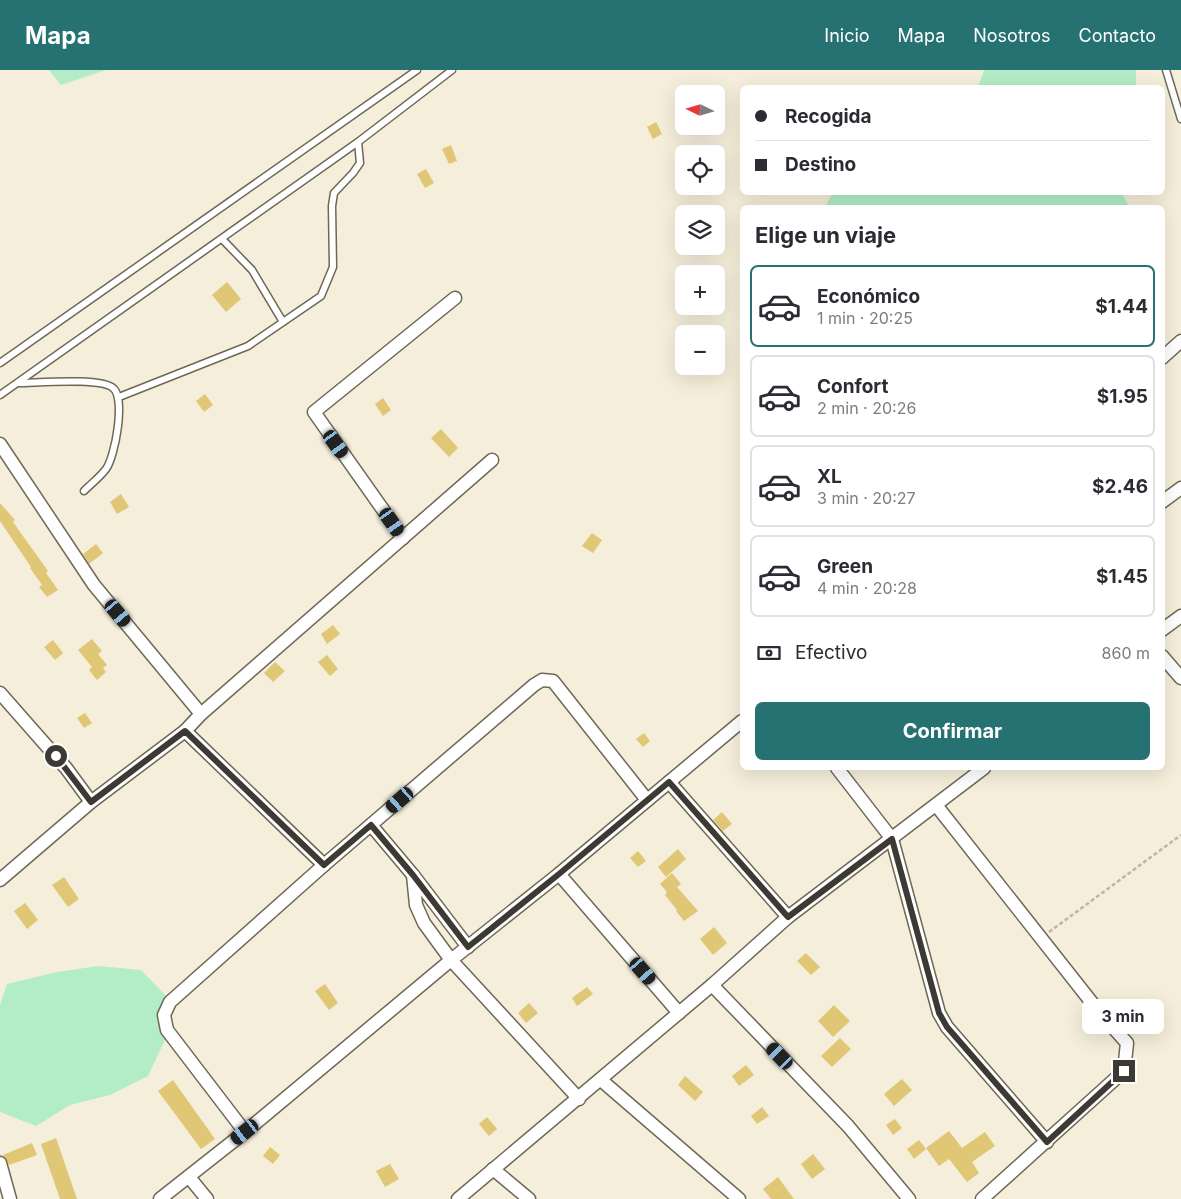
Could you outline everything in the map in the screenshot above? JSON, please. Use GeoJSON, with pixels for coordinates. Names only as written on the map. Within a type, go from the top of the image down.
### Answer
{"type":"FeatureCollection","features":[{"type":"Feature","properties":{"kind":"street"},"geometry":{"type":"LineString","coordinates":[[403,538],[314,412],[455,298]]}},
{"type":"Feature","properties":{"kind":"street"},"geometry":{"type":"LineString","coordinates":[[1165,355],[1181,341]]}},
{"type":"Feature","properties":{"kind":"street"},"geometry":{"type":"LineString","coordinates":[[0,444],[94,585],[201,714]]}},
{"type":"Feature","properties":{"kind":"street"},"geometry":{"type":"LineString","coordinates":[[0,880],[91,802],[185,731],[201,714],[492,460]]}},
{"type":"Feature","properties":{"kind":"street"},"geometry":{"type":"LineString","coordinates":[[1165,500],[1181,488]]}},
{"type":"Feature","properties":{"kind":"street"},"geometry":{"type":"LineString","coordinates":[[1165,628],[1181,616]]}},
{"type":"Feature","properties":{"kind":"street"},"geometry":{"type":"LineString","coordinates":[[1165,659],[1181,678]]}},
{"type":"Feature","properties":{"kind":"street"},"geometry":{"type":"LineString","coordinates":[[245,1132],[167,1030],[164,1015],[170,1002],[324,865],[542,680],[552,681],[647,800]]}},
{"type":"Feature","properties":{"kind":"street"},"geometry":{"type":"LineString","coordinates":[[0,693],[66,768],[91,802]]}},
{"type":"Feature","properties":{"kind":"street"},"geometry":{"type":"LineString","coordinates":[[160,1199],[245,1132],[740,723]]}},
{"type":"Feature","properties":{"kind":"street"},"geometry":{"type":"LineString","coordinates":[[185,731],[324,865]]}},
{"type":"Feature","properties":{"kind":"street"},"geometry":{"type":"LineString","coordinates":[[839,770],[892,839],[939,1013],[947,1027],[1047,1142]]}},
{"type":"Feature","properties":{"kind":"street"},"geometry":{"type":"LineString","coordinates":[[458,1199],[601,1080],[788,917],[981,770]]}},
{"type":"Feature","properties":{"kind":"street"},"geometry":{"type":"LineString","coordinates":[[669,782],[788,917]]}},
{"type":"Feature","properties":{"kind":"street"},"geometry":{"type":"LineString","coordinates":[[936,805],[1100,1013],[1127,1044],[1124,1071],[982,1199]]}},
{"type":"Feature","properties":{"kind":"street"},"geometry":{"type":"LineString","coordinates":[[371,825],[413,875],[468,947]]}},
{"type":"Feature","properties":{"kind":"street"},"geometry":{"type":"LineString","coordinates":[[559,874],[678,1013]]}},
{"type":"Feature","properties":{"kind":"street"},"geometry":{"type":"LineString","coordinates":[[413,875],[416,905],[421,917],[451,960],[578,1099]]}},
{"type":"Feature","properties":{"kind":"street"},"geometry":{"type":"LineString","coordinates":[[712,985],[848,1126],[909,1199]]}},
{"type":"Feature","properties":{"kind":"street"},"geometry":{"type":"LineString","coordinates":[[601,1080],[739,1199]]}},
{"type":"Feature","properties":{"kind":"street"},"geometry":{"type":"LineString","coordinates":[[0,1163],[10,1199]]}},
{"type":"Feature","properties":{"kind":"street"},"geometry":{"type":"LineString","coordinates":[[492,1169],[529,1199]]}},
{"type":"Feature","properties":{"kind":"street"},"geometry":{"type":"LineString","coordinates":[[189,1177],[207,1199]]}},
{"type":"Feature","properties":{"kind":"lane"},"geometry":{"type":"LineString","coordinates":[[0,363],[417,70]]}},
{"type":"Feature","properties":{"kind":"lane"},"geometry":{"type":"LineString","coordinates":[[0,395],[358,142],[452,70]]}},
{"type":"Feature","properties":{"kind":"lane"},"geometry":{"type":"LineString","coordinates":[[1166,70],[1181,119]]}},
{"type":"Feature","properties":{"kind":"lane"},"geometry":{"type":"LineString","coordinates":[[119,397],[248,346],[321,296],[333,267],[332,206],[334,193],[360,163],[358,142]]}},
{"type":"Feature","properties":{"kind":"lane"},"geometry":{"type":"LineString","coordinates":[[222,238],[252,270],[283,322]]}},
{"type":"Feature","properties":{"kind":"lane"},"geometry":{"type":"LineString","coordinates":[[17,383],[62,380],[105,384],[114,388],[119,397],[114,449],[106,468],[84,491]]}},
{"type":"Feature","properties":{"kind":"path"},"geometry":{"type":"LineString","coordinates":[[1041,938],[1181,835]]}},
{"type":"Feature","properties":{"kind":"green space"},"geometry":{"type":"Polygon","coordinates":[[[49,70],[106,70],[61,85],[49,70]]]}},
{"type":"Feature","properties":{"kind":"green space"},"geometry":{"type":"Polygon","coordinates":[[[984,70],[1136,70],[1136,85],[979,85],[984,70]]]}},
{"type":"Feature","properties":{"kind":"green space"},"geometry":{"type":"Polygon","coordinates":[[[831,195],[1123,195],[1128,205],[826,205],[831,195]]]}},
{"type":"Feature","properties":{"kind":"green space"},"geometry":{"type":"Polygon","coordinates":[[[98,966],[141,970],[170,1000],[165,1040],[148,1076],[110,1095],[70,1105],[36,1126],[0,1112],[0,1005],[7,984],[57,972],[98,966]]]}},
{"type":"Feature","properties":{"kind":"building"},"geometry":{"type":"Polygon","coordinates":[[[656,122],[662,134],[653,139],[647,127],[656,122]]]}},
{"type":"Feature","properties":{"kind":"building"},"geometry":{"type":"Polygon","coordinates":[[[451,145],[457,161],[449,164],[442,149],[451,145]]]}},
{"type":"Feature","properties":{"kind":"building"},"geometry":{"type":"Polygon","coordinates":[[[426,169],[434,183],[425,188],[417,174],[426,169]]]}},
{"type":"Feature","properties":{"kind":"building"},"geometry":{"type":"Polygon","coordinates":[[[227,282],[241,299],[226,312],[212,295],[227,282]]]}},
{"type":"Feature","properties":{"kind":"building"},"geometry":{"type":"Polygon","coordinates":[[[205,394],[213,405],[204,412],[196,401],[205,394]]]}},
{"type":"Feature","properties":{"kind":"building"},"geometry":{"type":"Polygon","coordinates":[[[383,398],[391,410],[383,416],[375,404],[383,398]]]}},
{"type":"Feature","properties":{"kind":"building"},"geometry":{"type":"Polygon","coordinates":[[[441,429],[458,448],[449,457],[431,438],[441,429]]]}},
{"type":"Feature","properties":{"kind":"building"},"geometry":{"type":"Polygon","coordinates":[[[121,494],[129,507],[117,514],[110,502],[121,494]]]}},
{"type":"Feature","properties":{"kind":"building"},"geometry":{"type":"Polygon","coordinates":[[[0,503],[15,520],[13,522],[48,571],[46,573],[58,590],[47,597],[39,587],[42,585],[31,567],[0,521],[0,503]]]}},
{"type":"Feature","properties":{"kind":"building"},"geometry":{"type":"Polygon","coordinates":[[[592,533],[602,540],[593,553],[582,546],[592,533]]]}},
{"type":"Feature","properties":{"kind":"building"},"geometry":{"type":"Polygon","coordinates":[[[96,544],[103,553],[89,564],[83,554],[96,544]]]}},
{"type":"Feature","properties":{"kind":"building"},"geometry":{"type":"Polygon","coordinates":[[[333,625],[340,634],[327,644],[321,634],[333,625]]]}},
{"type":"Feature","properties":{"kind":"building"},"geometry":{"type":"Polygon","coordinates":[[[92,639],[102,651],[98,654],[107,665],[103,668],[106,672],[97,680],[89,670],[92,667],[78,650],[92,639]]]}},
{"type":"Feature","properties":{"kind":"building"},"geometry":{"type":"Polygon","coordinates":[[[53,640],[63,653],[55,660],[44,647],[53,640]]]}},
{"type":"Feature","properties":{"kind":"building"},"geometry":{"type":"Polygon","coordinates":[[[327,655],[338,669],[330,676],[318,662],[327,655]]]}},
{"type":"Feature","properties":{"kind":"building"},"geometry":{"type":"Polygon","coordinates":[[[275,662],[285,671],[273,682],[264,673],[275,662]]]}},
{"type":"Feature","properties":{"kind":"building"},"geometry":{"type":"Polygon","coordinates":[[[85,713],[92,723],[84,728],[77,718],[85,713]]]}},
{"type":"Feature","properties":{"kind":"building"},"geometry":{"type":"Polygon","coordinates":[[[644,733],[650,741],[643,747],[636,739],[644,733]]]}},
{"type":"Feature","properties":{"kind":"building"},"geometry":{"type":"Polygon","coordinates":[[[722,812],[732,824],[723,831],[713,820],[722,812]]]}},
{"type":"Feature","properties":{"kind":"building"},"geometry":{"type":"Polygon","coordinates":[[[678,849],[686,859],[666,877],[658,867],[678,849]]]}},
{"type":"Feature","properties":{"kind":"building"},"geometry":{"type":"Polygon","coordinates":[[[638,851],[646,861],[638,867],[630,858],[638,851]]]}},
{"type":"Feature","properties":{"kind":"building"},"geometry":{"type":"Polygon","coordinates":[[[672,873],[681,884],[677,887],[698,911],[684,921],[665,895],[667,892],[660,884],[672,873]]]}},
{"type":"Feature","properties":{"kind":"building"},"geometry":{"type":"Polygon","coordinates":[[[64,877],[79,899],[68,907],[52,885],[64,877]]]}},
{"type":"Feature","properties":{"kind":"building"},"geometry":{"type":"Polygon","coordinates":[[[25,903],[38,920],[27,929],[14,911],[25,903]]]}},
{"type":"Feature","properties":{"kind":"building"},"geometry":{"type":"Polygon","coordinates":[[[714,927],[727,943],[713,955],[700,939],[714,927]]]}},
{"type":"Feature","properties":{"kind":"building"},"geometry":{"type":"Polygon","coordinates":[[[806,953],[820,967],[811,975],[797,961],[806,953]]]}},
{"type":"Feature","properties":{"kind":"building"},"geometry":{"type":"Polygon","coordinates":[[[325,984],[338,1003],[329,1010],[315,991],[325,984]]]}},
{"type":"Feature","properties":{"kind":"building"},"geometry":{"type":"Polygon","coordinates":[[[587,987],[593,994],[577,1006],[572,998],[587,987]]]}},
{"type":"Feature","properties":{"kind":"building"},"geometry":{"type":"Polygon","coordinates":[[[529,1003],[538,1013],[526,1023],[518,1013],[529,1003]]]}},
{"type":"Feature","properties":{"kind":"building"},"geometry":{"type":"Polygon","coordinates":[[[834,1005],[850,1021],[833,1037],[818,1021],[834,1005]]]}},
{"type":"Feature","properties":{"kind":"building"},"geometry":{"type":"Polygon","coordinates":[[[840,1038],[851,1049],[832,1067],[821,1056],[840,1038]]]}},
{"type":"Feature","properties":{"kind":"building"},"geometry":{"type":"Polygon","coordinates":[[[746,1065],[754,1075],[739,1086],[732,1076],[746,1065]]]}},
{"type":"Feature","properties":{"kind":"building"},"geometry":{"type":"Polygon","coordinates":[[[685,1076],[703,1092],[695,1101],[678,1085],[685,1076]]]}},
{"type":"Feature","properties":{"kind":"building"},"geometry":{"type":"Polygon","coordinates":[[[902,1079],[912,1090],[894,1106],[884,1094],[902,1079]]]}},
{"type":"Feature","properties":{"kind":"building"},"geometry":{"type":"Polygon","coordinates":[[[173,1080],[215,1139],[201,1149],[158,1091],[173,1080]]]}},
{"type":"Feature","properties":{"kind":"building"},"geometry":{"type":"Polygon","coordinates":[[[762,1107],[769,1116],[757,1124],[751,1116],[762,1107]]]}},
{"type":"Feature","properties":{"kind":"building"},"geometry":{"type":"Polygon","coordinates":[[[487,1117],[497,1129],[489,1136],[479,1124],[487,1117]]]}},
{"type":"Feature","properties":{"kind":"building"},"geometry":{"type":"Polygon","coordinates":[[[895,1119],[902,1128],[893,1135],[886,1125],[895,1119]]]}},
{"type":"Feature","properties":{"kind":"building"},"geometry":{"type":"Polygon","coordinates":[[[949,1131],[962,1148],[985,1132],[995,1146],[972,1162],[979,1173],[967,1182],[949,1159],[939,1166],[926,1148],[949,1131]]]}},
{"type":"Feature","properties":{"kind":"building"},"geometry":{"type":"Polygon","coordinates":[[[56,1138],[77,1199],[60,1199],[41,1144],[56,1138]]]}},
{"type":"Feature","properties":{"kind":"building"},"geometry":{"type":"Polygon","coordinates":[[[919,1140],[926,1149],[914,1159],[907,1149],[919,1140]]]}},
{"type":"Feature","properties":{"kind":"building"},"geometry":{"type":"Polygon","coordinates":[[[32,1143],[37,1155],[9,1165],[3,1155],[32,1143]]]}},
{"type":"Feature","properties":{"kind":"building"},"geometry":{"type":"Polygon","coordinates":[[[270,1147],[280,1155],[273,1164],[263,1156],[270,1147]]]}},
{"type":"Feature","properties":{"kind":"building"},"geometry":{"type":"Polygon","coordinates":[[[813,1154],[825,1169],[812,1179],[801,1164],[813,1154]]]}},
{"type":"Feature","properties":{"kind":"building"},"geometry":{"type":"Polygon","coordinates":[[[390,1164],[399,1179],[385,1187],[376,1171],[390,1164]]]}},
{"type":"Feature","properties":{"kind":"building"},"geometry":{"type":"Polygon","coordinates":[[[778,1177],[794,1199],[771,1199],[763,1189],[778,1177]]]}},
{"type":"Feature","properties":{"kind":"route"},"geometry":{"type":"LineString","coordinates":[[56,756],[91,802],[185,731],[324,865],[371,825],[413,875],[468,947],[669,782],[788,917],[892,839],[939,1013],[947,1027],[1047,1142],[1124,1071]]}}]}
